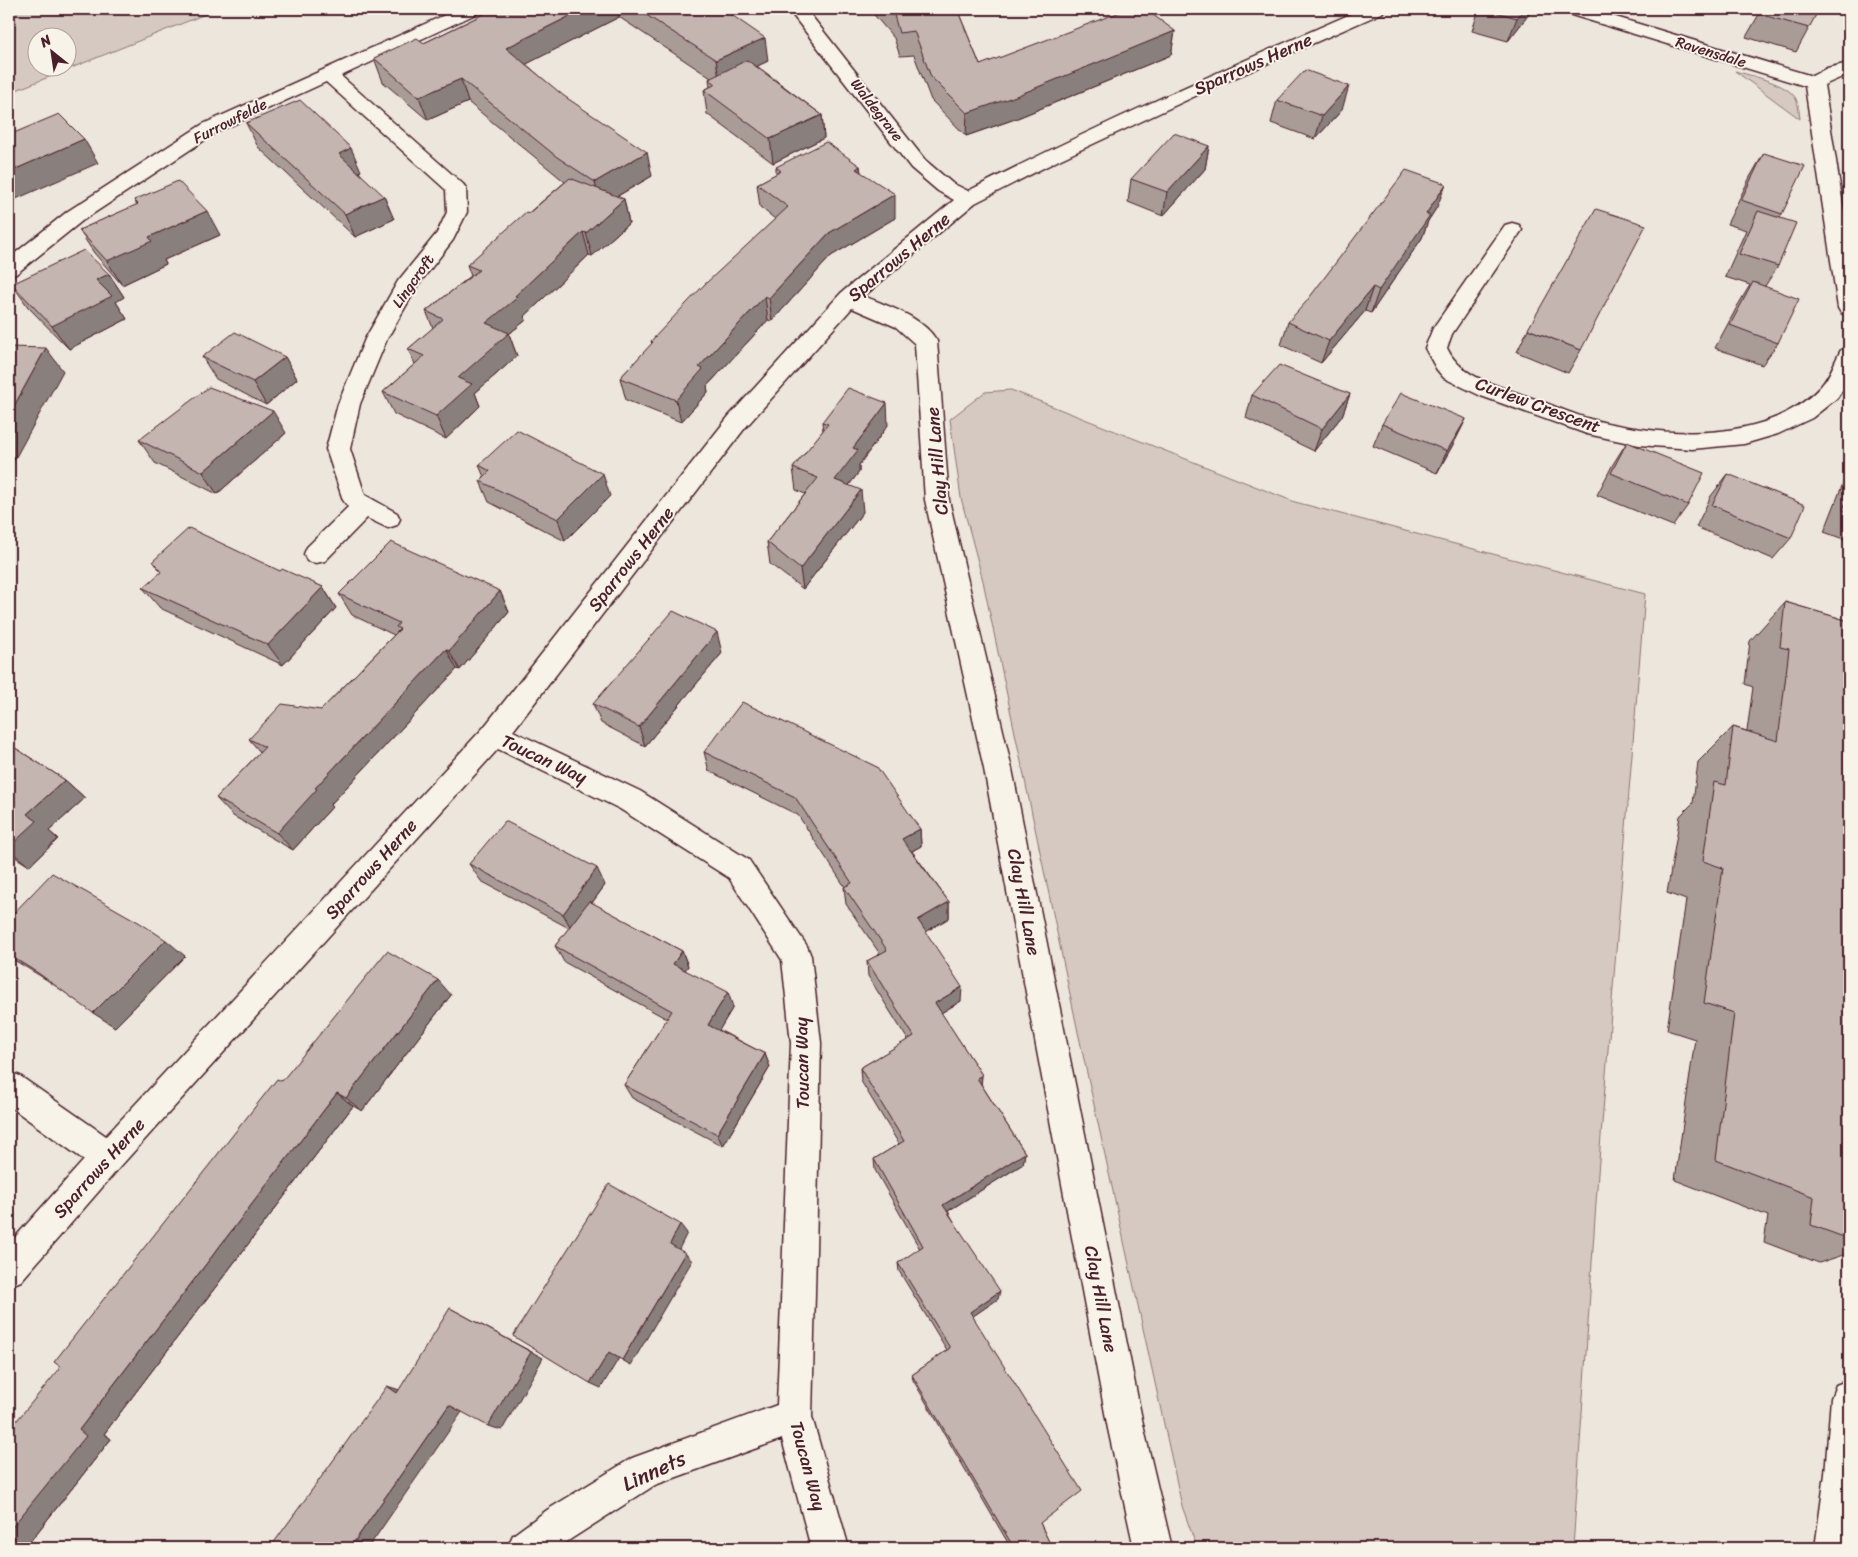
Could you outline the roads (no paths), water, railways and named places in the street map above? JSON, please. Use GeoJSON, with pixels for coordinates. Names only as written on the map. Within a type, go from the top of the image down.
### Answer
{"type":"FeatureCollection","features":[{"type":"Feature","properties":{"kind":"street","name":"Furrowfelde"},"geometry":{"type":"LineString","coordinates":[[9,269],[75,216],[210,128],[472,9]]}},
{"type":"Feature","properties":{"kind":"street","name":"Waldegrave"},"geometry":{"type":"LineString","coordinates":[[797,9],[918,164],[945,187],[968,199]]}},
{"type":"Feature","properties":{"kind":"street","name":"Sparrows Herne"},"geometry":{"type":"LineString","coordinates":[[9,1270],[108,1157],[494,735],[737,422],[849,298],[968,199],[1072,147],[1214,80],[1376,9]]}},
{"type":"Feature","properties":{"kind":"street","name":"Ravensdale"},"geometry":{"type":"LineString","coordinates":[[1571,9],[1814,83]]}},
{"type":"Feature","properties":{"kind":"street"},"geometry":{"type":"LineString","coordinates":[[1849,68],[1823,77],[1814,83],[1849,308]]}},
{"type":"Feature","properties":{"kind":"street","name":"Lingcroft"},"geometry":{"type":"LineString","coordinates":[[328,74],[456,188],[456,212],[446,236],[409,282],[380,331],[349,404],[338,449],[354,500],[388,519]]}},
{"type":"Feature","properties":{"kind":"street","name":"Curlew Crescent"},"geometry":{"type":"LineString","coordinates":[[1512,230],[1441,333],[1436,348],[1442,360],[1452,372],[1518,401],[1584,425],[1647,438],[1716,440],[1747,436],[1782,424],[1813,408],[1829,394],[1840,380],[1849,355]]}},
{"type":"Feature","properties":{"kind":"street","name":"Clay Hill Lane"},"geometry":{"type":"LineString","coordinates":[[849,298],[904,322],[926,340],[937,500],[998,769],[1126,1429],[1153,1548]]}},
{"type":"Feature","properties":{"kind":"street"},"geometry":{"type":"LineString","coordinates":[[316,554],[365,506]]}},
{"type":"Feature","properties":{"kind":"street","name":"Toucan Way"},"geometry":{"type":"LineString","coordinates":[[494,735],[630,800],[739,869],[796,956],[806,1043],[794,1417],[830,1548]]}},
{"type":"Feature","properties":{"kind":"street"},"geometry":{"type":"LineString","coordinates":[[9,1087],[108,1157]]}},
{"type":"Feature","properties":{"kind":"street"},"geometry":{"type":"LineString","coordinates":[[1834,1548],[1843,1474],[1849,1398]]}},
{"type":"Feature","properties":{"kind":"street","name":"Linnets"},"geometry":{"type":"LineString","coordinates":[[526,1548],[560,1523],[645,1471],[794,1417]]}}]}
